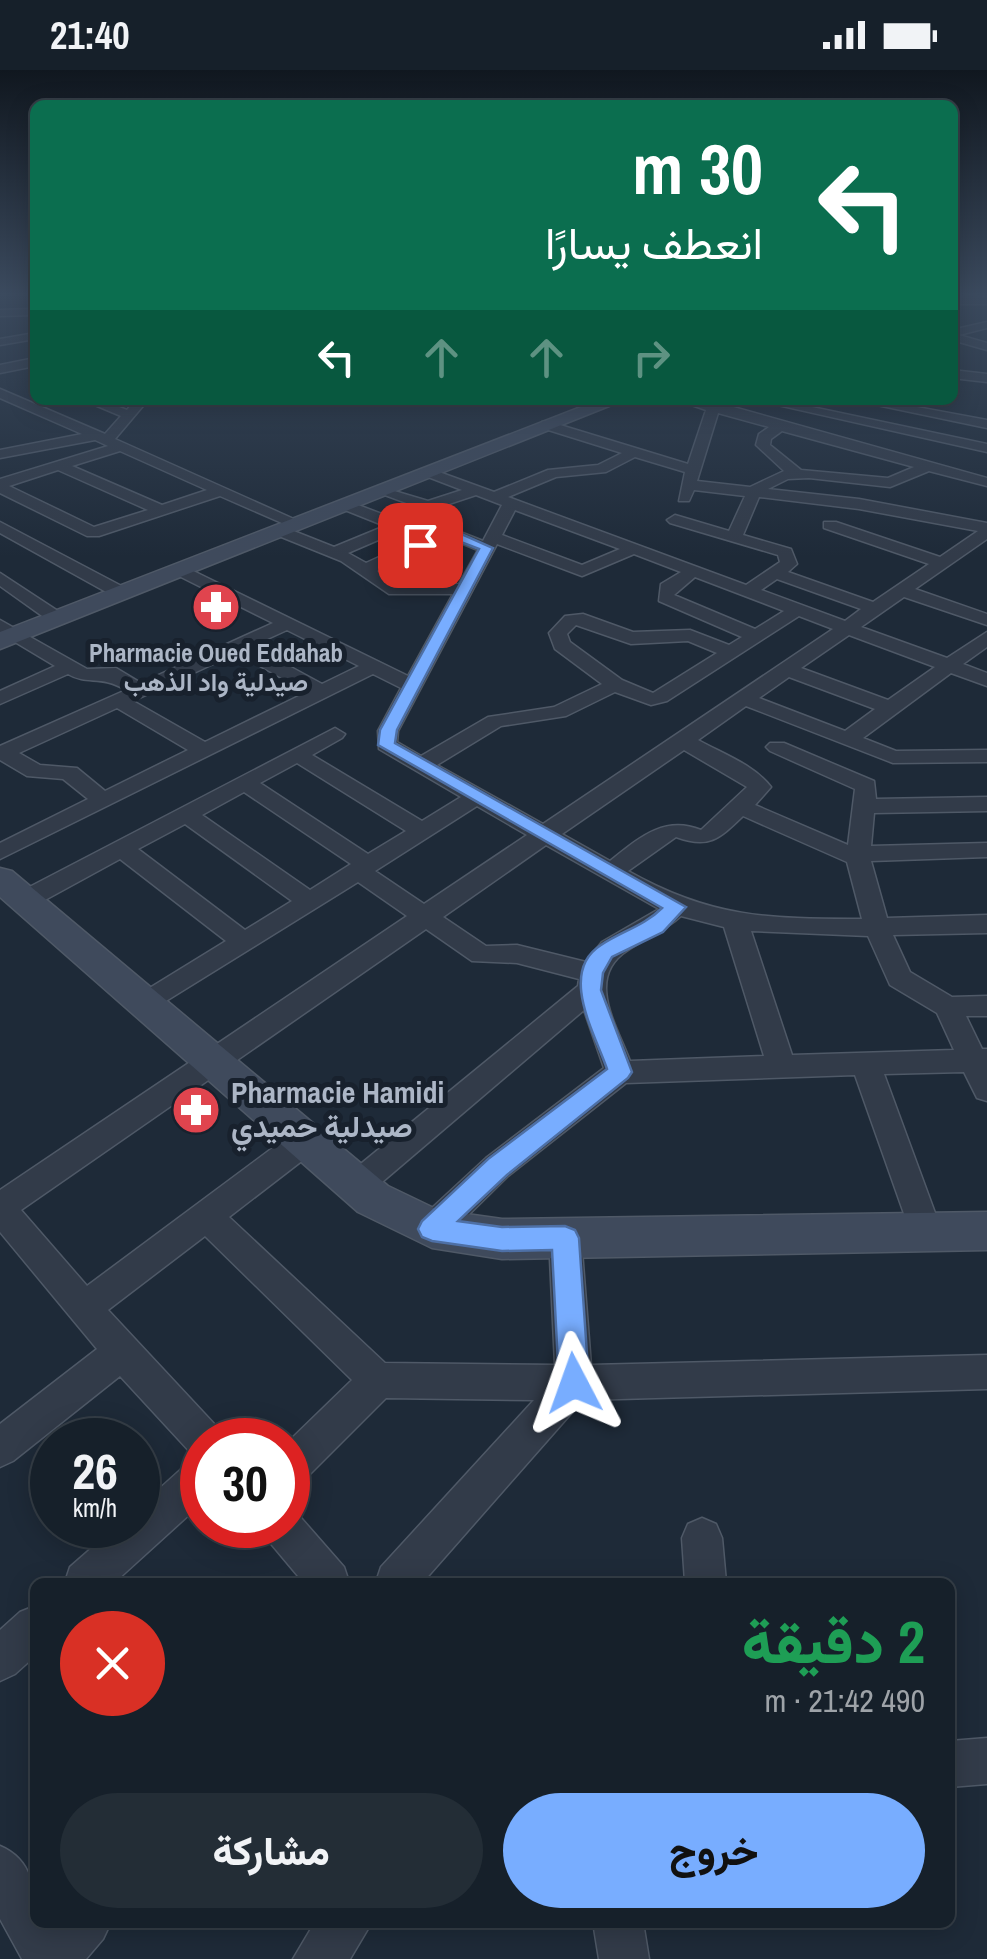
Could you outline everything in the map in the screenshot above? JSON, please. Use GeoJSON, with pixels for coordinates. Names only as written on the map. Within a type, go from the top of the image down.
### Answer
{"type":"FeatureCollection","features":[{"type":"Feature","properties":{"kind":"main road"},"geometry":{"type":"LineString","coordinates":[[5,634],[58,619],[602,405]]}},
{"type":"Feature","properties":{"kind":"main road"},"geometry":{"type":"LineString","coordinates":[[12,889],[358,1185],[389,1210],[432,1229],[502,1239],[987,1230]]}},
{"type":"Feature","properties":{"kind":"street"},"geometry":{"type":"LineString","coordinates":[[0,393],[18,389]]}},
{"type":"Feature","properties":{"kind":"street"},"geometry":{"type":"LineString","coordinates":[[0,393],[219,490],[399,590],[465,588]]}},
{"type":"Feature","properties":{"kind":"street"},"geometry":{"type":"LineString","coordinates":[[103,405],[129,414]]}},
{"type":"Feature","properties":{"kind":"street"},"geometry":{"type":"LineString","coordinates":[[0,486],[60,466],[110,440],[137,405]]}},
{"type":"Feature","properties":{"kind":"street"},"geometry":{"type":"LineString","coordinates":[[705,405],[987,482]]}},
{"type":"Feature","properties":{"kind":"street"},"geometry":{"type":"LineString","coordinates":[[345,505],[417,533],[448,532],[582,571],[656,539],[691,477],[718,408],[726,405]]}},
{"type":"Feature","properties":{"kind":"street"},"geometry":{"type":"LineString","coordinates":[[783,405],[987,448]]}},
{"type":"Feature","properties":{"kind":"street"},"geometry":{"type":"LineString","coordinates":[[830,438],[862,422],[884,405],[987,424]]}},
{"type":"Feature","properties":{"kind":"street"},"geometry":{"type":"LineString","coordinates":[[14,414],[40,410]]}},
{"type":"Feature","properties":{"kind":"street"},"geometry":{"type":"LineString","coordinates":[[548,425],[636,451],[691,477],[987,530]]}},
{"type":"Feature","properties":{"kind":"street"},"geometry":{"type":"LineString","coordinates":[[782,425],[764,437],[763,445],[796,474]]}},
{"type":"Feature","properties":{"kind":"street"},"geometry":{"type":"LineString","coordinates":[[0,454],[110,440]]}},
{"type":"Feature","properties":{"kind":"street"},"geometry":{"type":"LineString","coordinates":[[381,491],[433,506],[494,497],[553,473],[602,469],[636,451]]}},
{"type":"Feature","properties":{"kind":"street"},"geometry":{"type":"LineString","coordinates":[[60,466],[161,510]]}},
{"type":"Feature","properties":{"kind":"street"},"geometry":{"type":"LineString","coordinates":[[734,537],[754,491],[796,474],[890,483],[927,466]]}},
{"type":"Feature","properties":{"kind":"street"},"geometry":{"type":"LineString","coordinates":[[428,472],[494,497],[656,539],[808,539],[956,558]]}},
{"type":"Feature","properties":{"kind":"street"},"geometry":{"type":"LineString","coordinates":[[67,494],[99,483]]}},
{"type":"Feature","properties":{"kind":"street"},"geometry":{"type":"LineString","coordinates":[[0,486],[42,502],[94,533],[219,490]]}},
{"type":"Feature","properties":{"kind":"street"},"geometry":{"type":"LineString","coordinates":[[494,497],[490,542],[385,739],[393,751],[676,907],[735,922],[987,924]]}},
{"type":"Feature","properties":{"kind":"street"},"geometry":{"type":"LineString","coordinates":[[748,591],[778,574],[808,539],[858,504]]}},
{"type":"Feature","properties":{"kind":"street"},"geometry":{"type":"LineString","coordinates":[[334,553],[398,526]]}},
{"type":"Feature","properties":{"kind":"street"},"geometry":{"type":"LineString","coordinates":[[0,527],[122,594]]}},
{"type":"Feature","properties":{"kind":"street"},"geometry":{"type":"LineString","coordinates":[[184,1418],[0,1208],[785,668],[900,590],[956,558],[987,530]]}},
{"type":"Feature","properties":{"kind":"street"},"geometry":{"type":"LineString","coordinates":[[363,570],[448,532]]}},
{"type":"Feature","properties":{"kind":"street"},"geometry":{"type":"LineString","coordinates":[[656,539],[693,571],[987,680]]}},
{"type":"Feature","properties":{"kind":"street"},"geometry":{"type":"LineString","coordinates":[[182,570],[412,686]]}},
{"type":"Feature","properties":{"kind":"street"},"geometry":{"type":"LineString","coordinates":[[693,571],[668,588],[665,597],[758,637]]}},
{"type":"Feature","properties":{"kind":"street"},"geometry":{"type":"LineString","coordinates":[[778,574],[874,608]]}},
{"type":"Feature","properties":{"kind":"street"},"geometry":{"type":"LineString","coordinates":[[5,587],[58,619]]}},
{"type":"Feature","properties":{"kind":"street"},"geometry":{"type":"LineString","coordinates":[[900,590],[987,620]]}},
{"type":"Feature","properties":{"kind":"street"},"geometry":{"type":"LineString","coordinates":[[964,612],[987,595]]}},
{"type":"Feature","properties":{"kind":"street"},"geometry":{"type":"LineString","coordinates":[[733,652],[694,636],[640,639],[589,620],[575,619],[564,624],[558,633],[562,645],[616,685],[651,699],[660,697],[758,637],[798,610]]}},
{"type":"Feature","properties":{"kind":"street"},"geometry":{"type":"LineString","coordinates":[[5,759],[140,690],[288,623]]}},
{"type":"Feature","properties":{"kind":"street"},"geometry":{"type":"LineString","coordinates":[[5,634],[87,676],[108,672],[140,690]]}},
{"type":"Feature","properties":{"kind":"street"},"geometry":{"type":"LineString","coordinates":[[846,740],[987,638]]}},
{"type":"Feature","properties":{"kind":"street"},"geometry":{"type":"LineString","coordinates":[[240,647],[322,692]]}},
{"type":"Feature","properties":{"kind":"street"},"geometry":{"type":"LineString","coordinates":[[0,698],[70,666]]}},
{"type":"Feature","properties":{"kind":"street"},"geometry":{"type":"LineString","coordinates":[[12,889],[121,848],[186,814],[214,773],[322,692],[374,666]]}},
{"type":"Feature","properties":{"kind":"street"},"geometry":{"type":"LineString","coordinates":[[785,668],[890,708]]}},
{"type":"Feature","properties":{"kind":"street"},"geometry":{"type":"LineString","coordinates":[[419,766],[495,721],[559,712],[616,685]]}},
{"type":"Feature","properties":{"kind":"street"},"geometry":{"type":"LineString","coordinates":[[745,699],[902,759],[987,756]]}},
{"type":"Feature","properties":{"kind":"street"},"geometry":{"type":"LineString","coordinates":[[119,701],[214,773],[364,868],[485,956],[517,954],[591,982]]}},
{"type":"Feature","properties":{"kind":"street"},"geometry":{"type":"LineString","coordinates":[[741,772],[808,726]]}},
{"type":"Feature","properties":{"kind":"street"},"geometry":{"type":"LineString","coordinates":[[0,852],[104,801],[298,755],[335,734]]}},
{"type":"Feature","properties":{"kind":"street"},"geometry":{"type":"LineString","coordinates":[[611,872],[670,829],[698,839],[708,837],[760,786],[680,740]]}},
{"type":"Feature","properties":{"kind":"street"},"geometry":{"type":"LineString","coordinates":[[777,748],[864,784],[867,806],[858,856],[876,924],[899,978],[948,1007],[980,1060],[987,1090]]}},
{"type":"Feature","properties":{"kind":"street"},"geometry":{"type":"LineString","coordinates":[[298,755],[422,831]]}},
{"type":"Feature","properties":{"kind":"street"},"geometry":{"type":"LineString","coordinates":[[5,759],[35,771],[69,773],[104,801]]}},
{"type":"Feature","properties":{"kind":"street"},"geometry":{"type":"LineString","coordinates":[[145,1004],[476,797]]}},
{"type":"Feature","properties":{"kind":"street"},"geometry":{"type":"LineString","coordinates":[[867,806],[987,804]]}},
{"type":"Feature","properties":{"kind":"street"},"geometry":{"type":"LineString","coordinates":[[738,806],[858,856],[987,850]]}},
{"type":"Feature","properties":{"kind":"street"},"geometry":{"type":"LineString","coordinates":[[186,814],[309,901]]}},
{"type":"Feature","properties":{"kind":"street"},"geometry":{"type":"LineString","coordinates":[[121,848],[244,942]]}},
{"type":"Feature","properties":{"kind":"street"},"geometry":{"type":"LineString","coordinates":[[358,1185],[591,982],[604,952],[656,926],[676,907]]}},
{"type":"Feature","properties":{"kind":"street"},"geometry":{"type":"LineString","coordinates":[[735,922],[781,1065]]}},
{"type":"Feature","properties":{"kind":"street"},"geometry":{"type":"LineString","coordinates":[[591,982],[620,1072]]}},
{"type":"Feature","properties":{"kind":"street"},"geometry":{"type":"LineString","coordinates":[[948,1007],[987,1006]]}},
{"type":"Feature","properties":{"kind":"street"},"geometry":{"type":"LineString","coordinates":[[432,1229],[498,1167],[620,1072],[980,1060]]}},
{"type":"Feature","properties":{"kind":"street"},"geometry":{"type":"LineString","coordinates":[[865,1063],[926,1232]]}},
{"type":"Feature","properties":{"kind":"street"},"geometry":{"type":"LineString","coordinates":[[84,1308],[306,1140]]}},
{"type":"Feature","properties":{"kind":"street"},"geometry":{"type":"LineString","coordinates":[[206,1216],[378,1380],[574,1383],[987,1372]]}},
{"type":"Feature","properties":{"kind":"street"},"geometry":{"type":"LineString","coordinates":[[400,1578],[574,1383],[565,1238]]}},
{"type":"Feature","properties":{"kind":"street"},"geometry":{"type":"LineString","coordinates":[[0,1448],[122,1352]]}},
{"type":"Feature","properties":{"kind":"street"},"geometry":{"type":"LineString","coordinates":[[310,1446],[378,1380]]}},
{"type":"Feature","properties":{"kind":"street"},"geometry":{"type":"LineString","coordinates":[[89,1578],[180,1497]]}},
{"type":"Feature","properties":{"kind":"street"},"geometry":{"type":"LineString","coordinates":[[702,1538],[706,1578]]}},
{"type":"Feature","properties":{"kind":"street"},"geometry":{"type":"LineString","coordinates":[[301,1548],[327,1578]]}},
{"type":"Feature","properties":{"kind":"street"},"geometry":{"type":"LineString","coordinates":[[0,1658],[30,1631]]}},
{"type":"Feature","properties":{"kind":"street"},"geometry":{"type":"LineString","coordinates":[[955,1764],[987,1761]]}},
{"type":"Feature","properties":{"kind":"street"},"geometry":{"type":"LineString","coordinates":[[2,1880],[30,1925]]}},
{"type":"Feature","properties":{"kind":"street"},"geometry":{"type":"LineString","coordinates":[[32,1928],[51,1959],[80,1928]]}},
{"type":"Feature","properties":{"kind":"street"},"geometry":{"type":"LineString","coordinates":[[318,1959],[343,1928]]}},
{"type":"Feature","properties":{"kind":"place","name":"Pharmacie Oued Eddahab صيدلية واد الذهب"},"geometry":{"type":"Point","coordinates":[216,607]}},
{"type":"Feature","properties":{"kind":"place","name":"Pharmacie Hamidi صيدلية حميدي"},"geometry":{"type":"Point","coordinates":[196,1110]}},
{"type":"Feature","properties":{"kind":"route"},"geometry":{"type":"LineString","coordinates":[[420,545],[448,532],[487,548],[388,730],[386,745],[676,907],[647,932],[604,952],[592,973],[590,990],[620,1072],[498,1167],[432,1229],[502,1239],[565,1238],[574,1383]]}}]}
